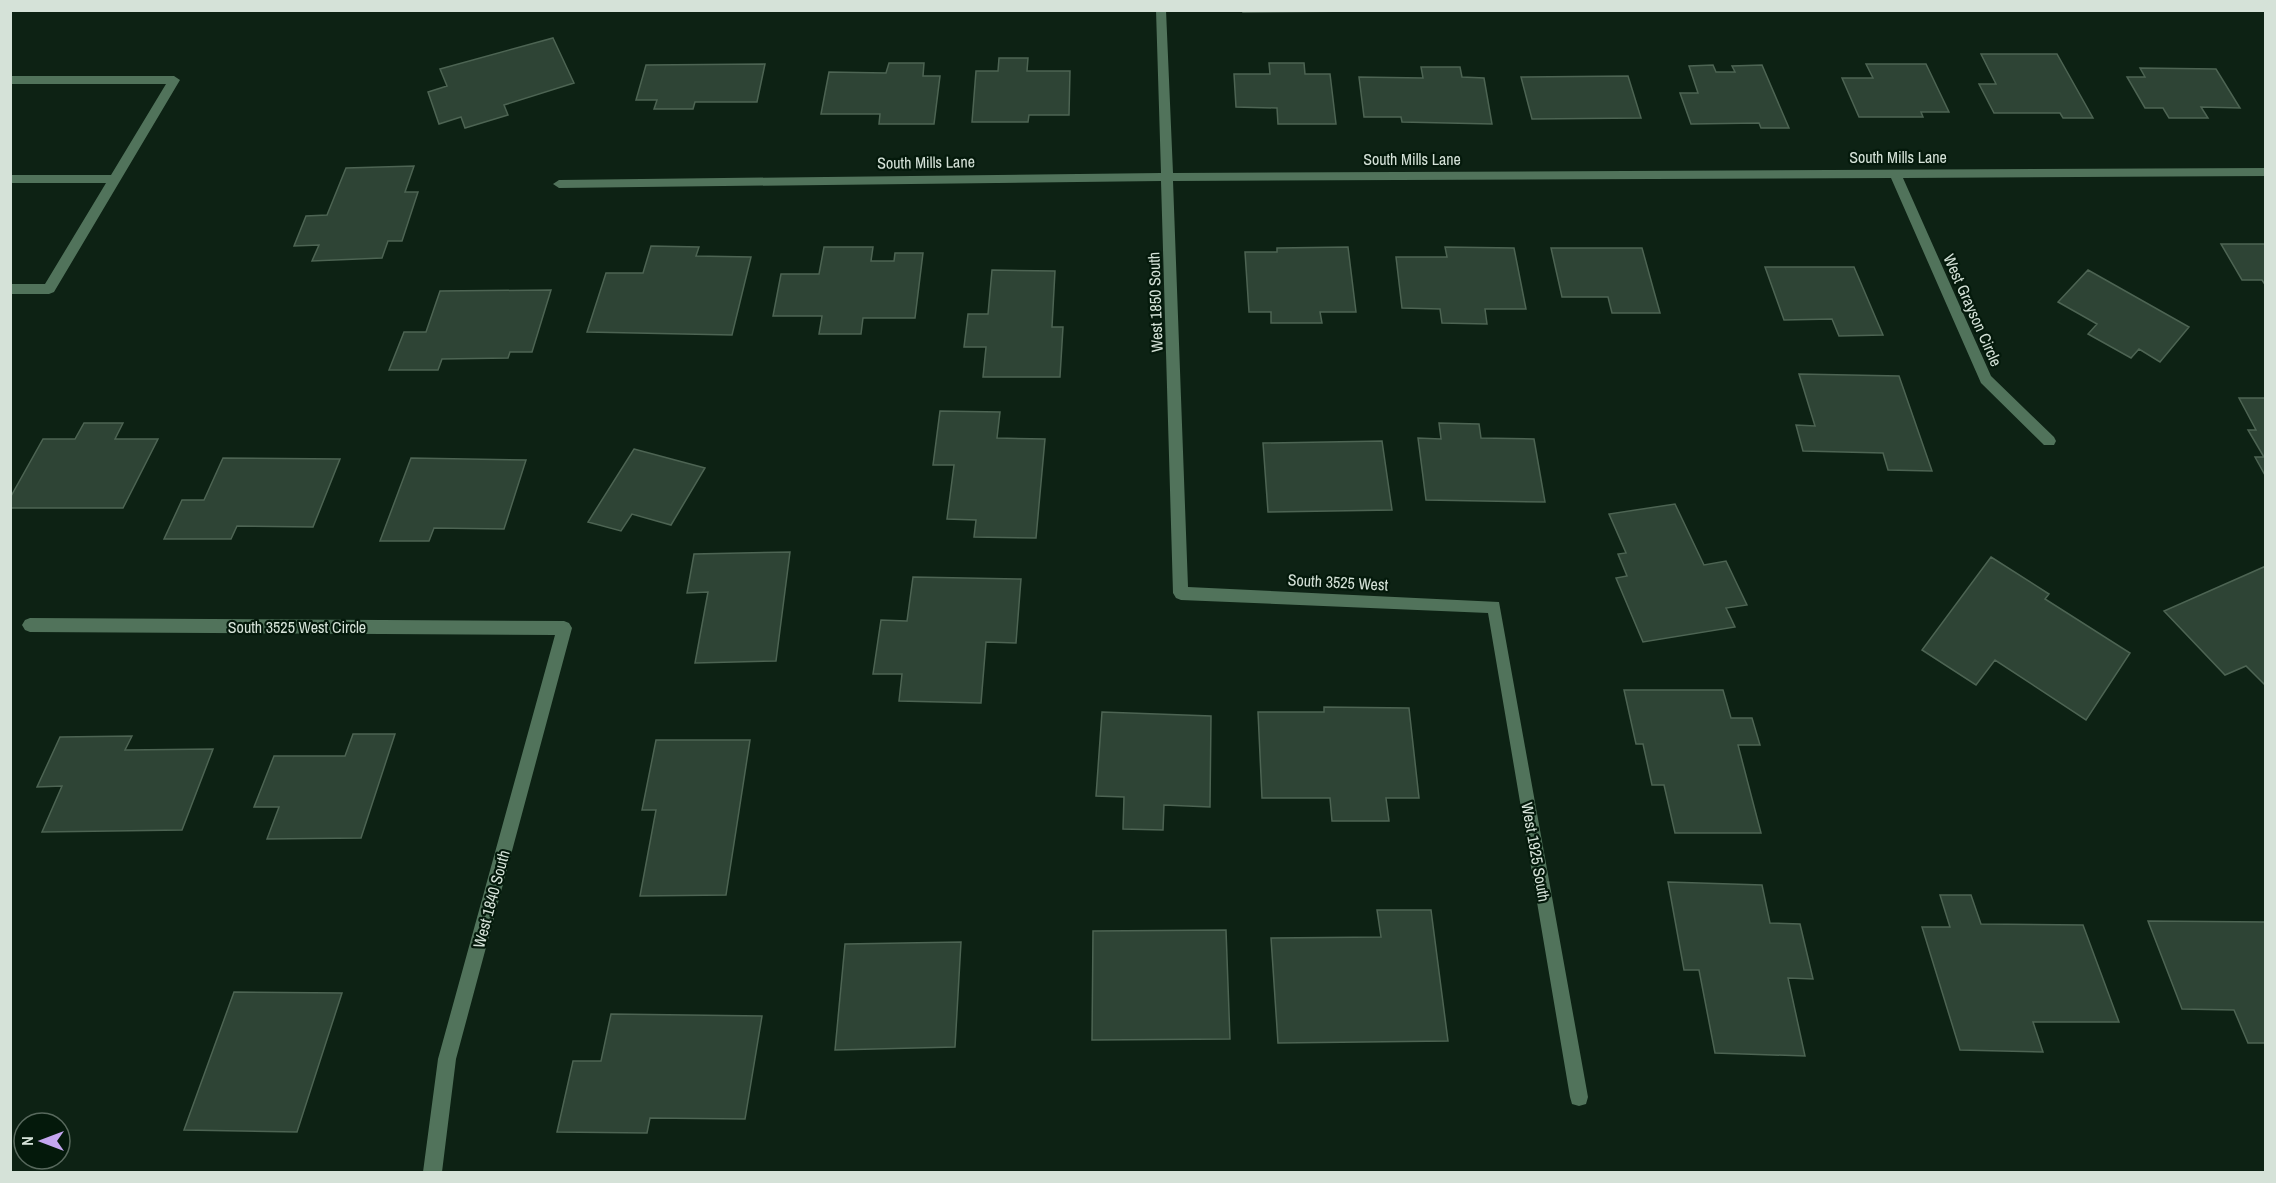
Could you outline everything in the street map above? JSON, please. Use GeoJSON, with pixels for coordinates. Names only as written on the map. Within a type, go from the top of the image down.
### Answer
{"type":"FeatureCollection","features":[{"type":"Feature","properties":{"kind":"street","name":"West 1850 South"},"geometry":{"type":"LineString","coordinates":[[1161,10],[1181,592]]}},
{"type":"Feature","properties":{"kind":"street"},"geometry":{"type":"LineString","coordinates":[[10,80],[174,80],[49,289],[10,289]]}},
{"type":"Feature","properties":{"kind":"street","name":"South Mills Lane"},"geometry":{"type":"LineString","coordinates":[[559,184],[1167,177],[2265,172]]}},
{"type":"Feature","properties":{"kind":"street","name":"West Grayson Circle"},"geometry":{"type":"LineString","coordinates":[[1895,174],[1986,379],[2049,441]]}},
{"type":"Feature","properties":{"kind":"street"},"geometry":{"type":"LineString","coordinates":[[10,179],[114,179]]}},
{"type":"Feature","properties":{"kind":"street","name":"South 3525 West"},"geometry":{"type":"LineString","coordinates":[[1181,592],[1494,607]]}},
{"type":"Feature","properties":{"kind":"street","name":"West 1925 South"},"geometry":{"type":"LineString","coordinates":[[1494,607],[1579,1097]]}},
{"type":"Feature","properties":{"kind":"street","name":"South 3525 West Circle"},"geometry":{"type":"LineString","coordinates":[[30,625],[564,628]]}},
{"type":"Feature","properties":{"kind":"street","name":"West 1840 South"},"geometry":{"type":"LineString","coordinates":[[433,1173],[447,1059],[564,628]]}},
{"type":"Feature","properties":{"kind":"building"},"geometry":{"type":"Polygon","coordinates":[[[1243,10],[1365,10],[1366,11],[1243,12],[1243,10]]]}},
{"type":"Feature","properties":{"kind":"building"},"geometry":{"type":"Polygon","coordinates":[[[553,38],[574,83],[504,105],[508,115],[465,128],[461,117],[439,124],[428,92],[447,86],[440,69],[553,38]]]}},
{"type":"Feature","properties":{"kind":"building"},"geometry":{"type":"Polygon","coordinates":[[[1981,54],[2057,54],[2093,118],[2063,118],[2060,113],[1994,113],[1979,84],[1996,84],[1981,54]]]}},
{"type":"Feature","properties":{"kind":"building"},"geometry":{"type":"Polygon","coordinates":[[[999,58],[1028,58],[1027,71],[1070,71],[1069,115],[1029,115],[1028,122],[972,122],[976,71],[998,71],[999,58]]]}},
{"type":"Feature","properties":{"kind":"building"},"geometry":{"type":"Polygon","coordinates":[[[889,63],[924,63],[923,76],[940,76],[934,124],[879,124],[880,114],[821,114],[829,72],[886,73],[889,63]]]}},
{"type":"Feature","properties":{"kind":"building"},"geometry":{"type":"Polygon","coordinates":[[[1269,63],[1304,63],[1305,74],[1330,74],[1336,124],[1278,124],[1277,108],[1236,107],[1234,74],[1270,74],[1269,63]]]}},
{"type":"Feature","properties":{"kind":"building"},"geometry":{"type":"Polygon","coordinates":[[[765,64],[757,102],[695,102],[693,109],[654,109],[657,100],[636,100],[646,65],[765,64]]]}},
{"type":"Feature","properties":{"kind":"building"},"geometry":{"type":"Polygon","coordinates":[[[1866,64],[1926,64],[1949,112],[1921,112],[1923,117],[1859,117],[1842,78],[1873,78],[1866,64]]]}},
{"type":"Feature","properties":{"kind":"building"},"geometry":{"type":"Polygon","coordinates":[[[1713,65],[1716,72],[1735,72],[1732,66],[1762,65],[1789,128],[1761,128],[1759,123],[1691,124],[1680,93],[1698,93],[1689,66],[1713,65]]]}},
{"type":"Feature","properties":{"kind":"building"},"geometry":{"type":"Polygon","coordinates":[[[1421,67],[1460,67],[1462,77],[1484,78],[1492,124],[1402,122],[1401,117],[1364,117],[1359,77],[1423,78],[1421,67]]]}},
{"type":"Feature","properties":{"kind":"building"},"geometry":{"type":"Polygon","coordinates":[[[2140,68],[2216,69],[2240,108],[2201,107],[2208,118],[2169,118],[2163,108],[2145,108],[2127,77],[2145,77],[2140,68]]]}},
{"type":"Feature","properties":{"kind":"building"},"geometry":{"type":"Polygon","coordinates":[[[1628,76],[1641,118],[1532,119],[1521,77],[1628,76]]]}},
{"type":"Feature","properties":{"kind":"building"},"geometry":{"type":"Polygon","coordinates":[[[414,166],[405,192],[418,192],[402,241],[388,241],[382,258],[312,261],[319,245],[294,246],[306,216],[327,215],[346,168],[414,166]]]}},
{"type":"Feature","properties":{"kind":"building"},"geometry":{"type":"Polygon","coordinates":[[[2221,244],[2266,244],[2266,286],[2262,280],[2242,280],[2221,244]]]}},
{"type":"Feature","properties":{"kind":"building"},"geometry":{"type":"Polygon","coordinates":[[[651,246],[699,247],[696,256],[751,257],[732,335],[587,332],[606,273],[643,273],[651,246]]]}},
{"type":"Feature","properties":{"kind":"building"},"geometry":{"type":"Polygon","coordinates":[[[824,247],[873,247],[871,261],[894,261],[895,253],[923,253],[915,318],[863,318],[861,334],[819,334],[822,316],[773,316],[781,274],[819,274],[824,247]]]}},
{"type":"Feature","properties":{"kind":"building"},"geometry":{"type":"Polygon","coordinates":[[[1348,247],[1356,312],[1320,312],[1322,323],[1271,323],[1271,312],[1249,312],[1245,252],[1277,252],[1277,248],[1348,247]]]}},
{"type":"Feature","properties":{"kind":"building"},"geometry":{"type":"Polygon","coordinates":[[[1445,247],[1514,248],[1526,309],[1485,309],[1487,324],[1442,323],[1440,309],[1402,308],[1396,257],[1447,257],[1445,247]]]}},
{"type":"Feature","properties":{"kind":"building"},"geometry":{"type":"Polygon","coordinates":[[[1551,248],[1642,248],[1660,313],[1612,313],[1608,297],[1562,297],[1551,248]]]}},
{"type":"Feature","properties":{"kind":"building"},"geometry":{"type":"Polygon","coordinates":[[[1765,267],[1854,267],[1883,335],[1839,336],[1832,319],[1784,320],[1765,267]]]}},
{"type":"Feature","properties":{"kind":"building"},"geometry":{"type":"Polygon","coordinates":[[[992,270],[1055,271],[1052,327],[1063,327],[1060,377],[983,377],[986,347],[964,347],[968,314],[988,314],[992,270]]]}},
{"type":"Feature","properties":{"kind":"building"},"geometry":{"type":"Polygon","coordinates":[[[2088,270],[2189,327],[2160,362],[2139,349],[2131,358],[2088,334],[2097,324],[2058,302],[2088,270]]]}},
{"type":"Feature","properties":{"kind":"building"},"geometry":{"type":"Polygon","coordinates":[[[551,290],[532,352],[510,352],[508,358],[442,359],[438,370],[389,370],[404,332],[426,332],[440,291],[551,290]]]}},
{"type":"Feature","properties":{"kind":"building"},"geometry":{"type":"Polygon","coordinates":[[[1799,374],[1899,376],[1932,471],[1888,470],[1883,453],[1803,451],[1796,425],[1815,426],[1799,374]]]}},
{"type":"Feature","properties":{"kind":"building"},"geometry":{"type":"Polygon","coordinates":[[[2239,398],[2266,398],[2266,477],[2255,457],[2264,457],[2248,430],[2256,430],[2239,398]]]}},
{"type":"Feature","properties":{"kind":"building"},"geometry":{"type":"Polygon","coordinates":[[[940,411],[1000,412],[997,438],[1045,439],[1036,538],[974,537],[976,520],[947,519],[954,465],[933,465],[940,411]]]}},
{"type":"Feature","properties":{"kind":"building"},"geometry":{"type":"Polygon","coordinates":[[[84,423],[123,423],[115,439],[158,439],[123,508],[10,508],[10,498],[43,439],[75,439],[84,423]]]}},
{"type":"Feature","properties":{"kind":"building"},"geometry":{"type":"Polygon","coordinates":[[[1439,423],[1479,424],[1481,438],[1534,439],[1545,502],[1426,500],[1418,438],[1441,439],[1439,423]]]}},
{"type":"Feature","properties":{"kind":"building"},"geometry":{"type":"Polygon","coordinates":[[[1382,441],[1392,510],[1268,512],[1263,443],[1382,441]]]}},
{"type":"Feature","properties":{"kind":"building"},"geometry":{"type":"Polygon","coordinates":[[[634,449],[705,468],[671,525],[632,514],[621,531],[588,522],[634,449]]]}},
{"type":"Feature","properties":{"kind":"building"},"geometry":{"type":"Polygon","coordinates":[[[223,458],[340,459],[313,527],[237,526],[231,539],[164,539],[182,500],[204,500],[223,458]]]}},
{"type":"Feature","properties":{"kind":"building"},"geometry":{"type":"Polygon","coordinates":[[[411,458],[526,460],[504,529],[434,528],[429,541],[380,541],[411,458]]]}},
{"type":"Feature","properties":{"kind":"building"},"geometry":{"type":"Polygon","coordinates":[[[1675,504],[1704,565],[1726,561],[1747,605],[1726,608],[1735,627],[1643,642],[1616,578],[1627,576],[1618,554],[1626,553],[1609,514],[1675,504]]]}},
{"type":"Feature","properties":{"kind":"building"},"geometry":{"type":"Polygon","coordinates":[[[790,552],[776,661],[695,663],[708,592],[687,593],[694,554],[790,552]]]}},
{"type":"Feature","properties":{"kind":"building"},"geometry":{"type":"Polygon","coordinates":[[[1991,557],[2049,594],[2045,599],[2130,653],[2086,720],[1995,660],[1976,685],[1922,650],[1991,557]]]}},
{"type":"Feature","properties":{"kind":"building"},"geometry":{"type":"Polygon","coordinates":[[[2266,566],[2266,686],[2246,666],[2225,675],[2164,611],[2266,566]]]}},
{"type":"Feature","properties":{"kind":"building"},"geometry":{"type":"Polygon","coordinates":[[[913,577],[1021,579],[1016,643],[986,642],[981,703],[899,701],[902,674],[873,674],[881,620],[907,621],[913,577]]]}},
{"type":"Feature","properties":{"kind":"building"},"geometry":{"type":"Polygon","coordinates":[[[1624,690],[1723,690],[1731,718],[1752,718],[1760,745],[1738,745],[1761,833],[1675,833],[1664,785],[1652,785],[1643,744],[1636,744],[1624,690]]]}},
{"type":"Feature","properties":{"kind":"building"},"geometry":{"type":"Polygon","coordinates":[[[1324,707],[1409,708],[1419,798],[1386,798],[1389,821],[1332,821],[1330,798],[1262,798],[1258,712],[1324,712],[1324,707]]]}},
{"type":"Feature","properties":{"kind":"building"},"geometry":{"type":"Polygon","coordinates":[[[1102,712],[1211,716],[1210,807],[1164,805],[1163,830],[1123,829],[1124,797],[1096,796],[1102,712]]]}},
{"type":"Feature","properties":{"kind":"building"},"geometry":{"type":"Polygon","coordinates":[[[353,734],[395,734],[361,838],[267,839],[279,807],[254,807],[274,756],[345,756],[353,734]]]}},
{"type":"Feature","properties":{"kind":"building"},"geometry":{"type":"Polygon","coordinates":[[[132,736],[125,750],[213,749],[182,830],[42,832],[62,786],[37,787],[60,737],[132,736]]]}},
{"type":"Feature","properties":{"kind":"building"},"geometry":{"type":"Polygon","coordinates":[[[656,740],[750,740],[726,895],[640,896],[656,810],[642,810],[656,740]]]}},
{"type":"Feature","properties":{"kind":"building"},"geometry":{"type":"Polygon","coordinates":[[[1668,882],[1762,885],[1770,923],[1800,924],[1813,979],[1788,978],[1805,1056],[1715,1053],[1699,970],[1684,970],[1668,882]]]}},
{"type":"Feature","properties":{"kind":"building"},"geometry":{"type":"Polygon","coordinates":[[[1940,895],[1971,895],[1981,924],[2083,925],[2119,1022],[2033,1022],[2043,1052],[1960,1050],[1922,927],[1950,927],[1940,895]]]}},
{"type":"Feature","properties":{"kind":"building"},"geometry":{"type":"Polygon","coordinates":[[[1377,910],[1431,910],[1448,1041],[1278,1043],[1271,938],[1381,937],[1377,910]]]}},
{"type":"Feature","properties":{"kind":"building"},"geometry":{"type":"Polygon","coordinates":[[[2148,921],[2266,922],[2266,1043],[2248,1043],[2234,1010],[2182,1009],[2148,921]]]}},
{"type":"Feature","properties":{"kind":"building"},"geometry":{"type":"Polygon","coordinates":[[[1226,930],[1230,1039],[1092,1040],[1093,931],[1226,930]]]}},
{"type":"Feature","properties":{"kind":"building"},"geometry":{"type":"Polygon","coordinates":[[[961,942],[955,1047],[835,1050],[845,944],[961,942]]]}},
{"type":"Feature","properties":{"kind":"building"},"geometry":{"type":"Polygon","coordinates":[[[234,992],[342,993],[297,1132],[184,1130],[234,992]]]}},
{"type":"Feature","properties":{"kind":"building"},"geometry":{"type":"Polygon","coordinates":[[[611,1014],[762,1016],[745,1119],[650,1118],[647,1133],[557,1132],[573,1061],[601,1061],[611,1014]]]}}]}
